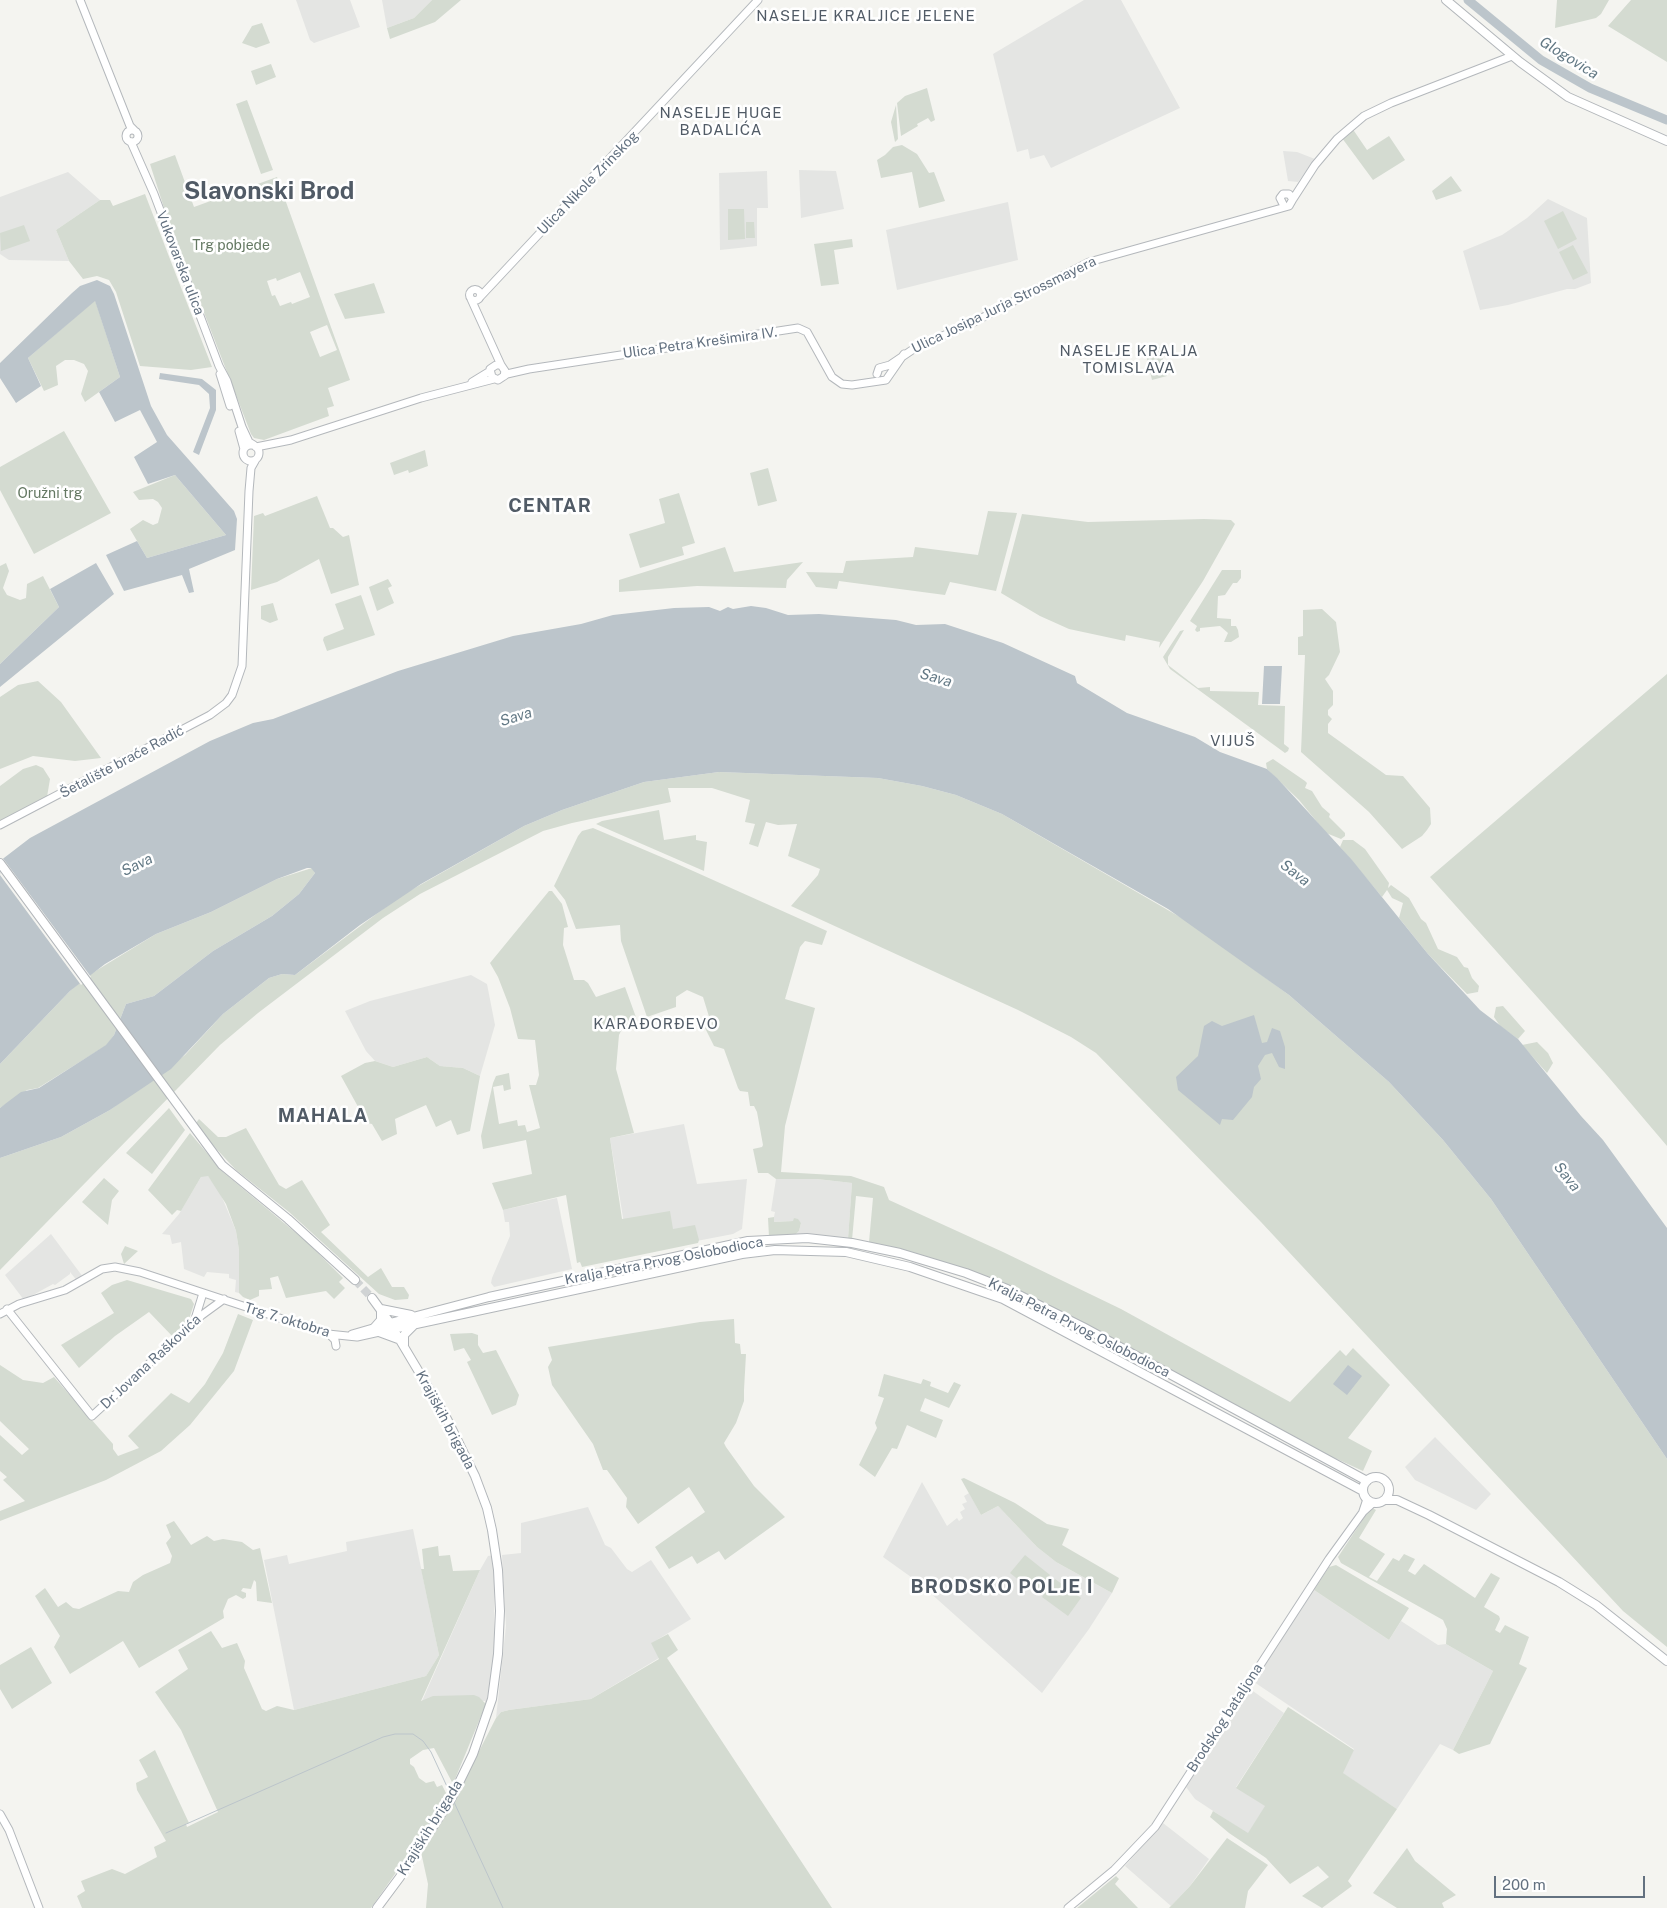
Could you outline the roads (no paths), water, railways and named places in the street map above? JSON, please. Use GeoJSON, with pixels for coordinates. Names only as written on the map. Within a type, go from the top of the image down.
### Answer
{"type":"FeatureCollection","features":[{"type":"Feature","properties":{"kind":"main road","name":"Ulica Nikole Zrinskog"},"geometry":{"type":"LineString","coordinates":[[480,298],[758,0]]}},
{"type":"Feature","properties":{"kind":"main road"},"geometry":{"type":"LineString","coordinates":[[1446,0],[1512,56],[1568,97],[1667,141]]}},
{"type":"Feature","properties":{"kind":"main road"},"geometry":{"type":"LineString","coordinates":[[81,1],[119,99],[134,130],[138,134],[134,140],[126,134],[119,99]]}},
{"type":"Feature","properties":{"kind":"main road","name":"Ulica Josipa Jurja Strossmayera"},"geometry":{"type":"LineString","coordinates":[[879,377],[879,368],[885,367],[904,354],[972,324],[1089,262],[1248,216],[1282,203],[1291,205],[1291,197],[1305,178],[1337,139],[1364,116],[1391,103],[1512,56]]}},
{"type":"Feature","properties":{"kind":"main road"},"geometry":{"type":"LineString","coordinates":[[126,134],[134,130]]}},
{"type":"Feature","properties":{"kind":"main road","name":"Vukovarska ulica"},"geometry":{"type":"LineString","coordinates":[[134,140],[219,366],[227,381],[246,436],[255,446]]}},
{"type":"Feature","properties":{"kind":"main road","name":"Ulica Josipa Jurja Strossmayera"},"geometry":{"type":"LineString","coordinates":[[1282,203],[1282,195],[1291,197]]}},
{"type":"Feature","properties":{"kind":"main road","name":"Ulica Nikole Zrinskog"},"geometry":{"type":"LineString","coordinates":[[477,289],[484,288],[498,277]]}},
{"type":"Feature","properties":{"kind":"main road"},"geometry":{"type":"LineString","coordinates":[[249,491],[244,449],[291,440],[460,387],[494,379],[491,369],[489,343],[482,320],[471,298],[470,292],[477,289],[480,298],[482,320]]}},
{"type":"Feature","properties":{"kind":"main road"},"geometry":{"type":"LineString","coordinates":[[471,298],[474,300],[480,298]]}},
{"type":"Feature","properties":{"kind":"main road","name":"Ulica Petra Krešimira IV."},"geometry":{"type":"LineString","coordinates":[[494,379],[498,380],[504,376],[529,369],[798,328],[808,332],[832,377],[842,384],[852,385],[879,377]]}},
{"type":"Feature","properties":{"kind":"main road"},"geometry":{"type":"LineString","coordinates":[[489,343],[502,366],[504,376]]}},
{"type":"Feature","properties":{"kind":"main road"},"geometry":{"type":"LineString","coordinates":[[879,377],[886,380],[904,354]]}},
{"type":"Feature","properties":{"kind":"main road","name":"Vukovarska ulica"},"geometry":{"type":"LineString","coordinates":[[219,366],[222,384],[244,449]]}},
{"type":"Feature","properties":{"kind":"main road","name":"Ulica Petra Krešimira IV."},"geometry":{"type":"LineString","coordinates":[[491,369],[502,366],[529,369]]}},
{"type":"Feature","properties":{"kind":"main road"},"geometry":{"type":"LineString","coordinates":[[885,367],[890,374]]}},
{"type":"Feature","properties":{"kind":"main road"},"geometry":{"type":"LineString","coordinates":[[460,387],[491,369]]}},
{"type":"Feature","properties":{"kind":"main road"},"geometry":{"type":"LineString","coordinates":[[244,458],[249,462],[257,459],[291,440]]}},
{"type":"Feature","properties":{"kind":"main road"},"geometry":{"type":"LineString","coordinates":[[249,491],[252,468],[259,451],[255,446]]}},
{"type":"Feature","properties":{"kind":"main road","name":"Šetalište braće Radić"},"geometry":{"type":"LineString","coordinates":[[0,826],[210,715],[226,703],[236,688],[243,651],[249,491]]}},
{"type":"Feature","properties":{"kind":"main road"},"geometry":{"type":"LineString","coordinates":[[0,863],[197,1133],[230,1173],[288,1219],[355,1280]]}},
{"type":"Feature","properties":{"kind":"main road","name":"Kralja Petra Prvog Oslobodioca"},"geometry":{"type":"LineString","coordinates":[[392,1326],[489,1297],[735,1244],[759,1240],[816,1239],[864,1245],[966,1272],[1021,1296],[1163,1370],[1367,1481]]}},
{"type":"Feature","properties":{"kind":"main road","name":"Kralja Petra Prvog Oslobodioca"},"geometry":{"type":"LineString","coordinates":[[392,1326],[415,1324],[742,1254],[775,1250],[846,1252],[910,1267],[1003,1299],[1363,1491]]}},
{"type":"Feature","properties":{"kind":"main road","name":"Trg 7. oktobra"},"geometry":{"type":"LineString","coordinates":[[0,1314],[8,1309],[65,1290],[108,1267],[124,1268],[328,1334],[342,1335],[392,1326]]}},
{"type":"Feature","properties":{"kind":"main road"},"geometry":{"type":"LineString","coordinates":[[192,1324],[204,1293]]}},
{"type":"Feature","properties":{"kind":"main road","name":"Krajiških brigada"},"geometry":{"type":"LineString","coordinates":[[372,1298],[404,1345],[457,1436],[487,1508],[498,1570],[500,1632],[492,1698],[470,1760],[451,1799],[400,1877],[377,1908]]}},
{"type":"Feature","properties":{"kind":"main road","name":"Dr Jovana Raškovića"},"geometry":{"type":"LineString","coordinates":[[8,1309],[92,1416],[192,1324],[215,1304],[224,1300]]}},
{"type":"Feature","properties":{"kind":"main road"},"geometry":{"type":"LineString","coordinates":[[404,1345],[395,1337],[377,1330],[381,1320],[381,1309],[397,1314],[427,1314]]}},
{"type":"Feature","properties":{"kind":"main road"},"geometry":{"type":"LineString","coordinates":[[404,1345],[404,1335],[415,1324]]}},
{"type":"Feature","properties":{"kind":"main road"},"geometry":{"type":"LineString","coordinates":[[328,1334],[335,1340],[336,1346]]}},
{"type":"Feature","properties":{"kind":"main road"},"geometry":{"type":"LineString","coordinates":[[1157,1380],[1163,1370]]}},
{"type":"Feature","properties":{"kind":"main road"},"geometry":{"type":"LineString","coordinates":[[1373,1478],[1380,1478],[1386,1482],[1388,1496],[1380,1503],[1370,1501],[1363,1491],[1367,1481],[1373,1478]]}},
{"type":"Feature","properties":{"kind":"main road"},"geometry":{"type":"LineString","coordinates":[[1388,1496],[1459,1529],[1559,1582],[1596,1605],[1667,1661]]}},
{"type":"Feature","properties":{"kind":"main road","name":"Brodskog bataljona"},"geometry":{"type":"LineString","coordinates":[[1068,1908],[1114,1870],[1155,1827],[1264,1657],[1370,1501]]}},
{"type":"Feature","properties":{"kind":"main road"},"geometry":{"type":"LineString","coordinates":[[0,1814],[9,1830],[39,1908]]}},
{"type":"Feature","properties":{"kind":"water"},"geometry":{"type":"Polygon","coordinates":[[[97,280],[110,286],[114,294],[151,406],[167,435],[234,511],[237,519],[235,550],[189,569],[194,592],[189,593],[182,575],[124,591],[106,555],[137,541],[147,558],[226,535],[175,475],[148,484],[134,457],[157,442],[140,410],[115,422],[99,392],[120,377],[95,301],[28,358],[41,386],[16,403],[0,378],[0,363],[80,286],[97,280]]]}},
{"type":"Feature","properties":{"kind":"water"},"geometry":{"type":"Polygon","coordinates":[[[160,373],[202,379],[216,390],[216,410],[199,455],[193,452],[210,408],[209,394],[199,385],[159,379],[160,373]]]}},
{"type":"Feature","properties":{"kind":"water"},"geometry":{"type":"Polygon","coordinates":[[[96,563],[114,594],[0,687],[0,664],[59,607],[50,589],[96,563]]]}},
{"type":"Feature","properties":{"kind":"water","name":"Sava"},"geometry":{"type":"Polygon","coordinates":[[[751,606],[766,608],[788,615],[819,614],[896,620],[916,625],[945,624],[1003,643],[1075,676],[1077,683],[1127,713],[1195,737],[1220,752],[1267,769],[1277,778],[1352,860],[1428,954],[1480,1010],[1518,1039],[1603,1140],[1667,1228],[1667,1459],[1491,1199],[1443,1140],[1389,1082],[1289,995],[1168,909],[1002,814],[956,795],[922,786],[878,778],[719,772],[644,782],[562,810],[524,826],[421,884],[360,925],[295,975],[282,974],[269,978],[223,1014],[171,1069],[110,1110],[61,1137],[0,1158],[0,1108],[21,1092],[39,1088],[106,1045],[114,1035],[126,1004],[154,996],[213,951],[272,916],[299,894],[315,873],[311,868],[307,868],[277,879],[211,912],[156,934],[105,964],[70,991],[0,1064],[0,861],[30,838],[210,741],[253,723],[273,719],[398,671],[513,636],[581,624],[613,615],[674,608],[709,607],[720,611],[728,607],[733,609],[751,606]]]}},
{"type":"Feature","properties":{"kind":"water"},"geometry":{"type":"Polygon","coordinates":[[[1264,666],[1282,666],[1280,704],[1262,704],[1264,666]]]}},
{"type":"Feature","properties":{"kind":"water"},"geometry":{"type":"Polygon","coordinates":[[[1254,1015],[1262,1043],[1267,1042],[1272,1028],[1280,1031],[1285,1047],[1285,1069],[1279,1067],[1272,1053],[1265,1055],[1258,1066],[1261,1079],[1254,1087],[1252,1097],[1233,1120],[1222,1119],[1220,1125],[1178,1090],[1176,1077],[1198,1056],[1204,1026],[1212,1021],[1222,1026],[1254,1015]]]}},
{"type":"Feature","properties":{"kind":"water"},"geometry":{"type":"Polygon","coordinates":[[[1348,1365],[1362,1376],[1347,1395],[1333,1384],[1348,1365]]]}},
{"type":"Feature","properties":{"kind":"waterway","name":"Glogovica"},"geometry":{"type":"LineString","coordinates":[[1468,0],[1541,60],[1590,88],[1667,120]]}},
{"type":"Feature","properties":{"kind":"waterway"},"geometry":{"type":"LineString","coordinates":[[166,1833],[383,1737],[395,1734],[413,1734],[423,1741],[431,1752],[450,1793]]}},
{"type":"Feature","properties":{"kind":"waterway"},"geometry":{"type":"LineString","coordinates":[[454,1802],[503,1908]]}},
{"type":"Feature","properties":{"kind":"tunnel"},"geometry":{"type":"LineString","coordinates":[[355,1280],[372,1298]]}},
{"type":"Feature","properties":{"kind":"district","name":"NASELJE KRALJICE JELENE"},"geometry":{"type":"Point","coordinates":[866,16]}},
{"type":"Feature","properties":{"kind":"district","name":"NASELJE HUGE BADALIĆA"},"geometry":{"type":"Point","coordinates":[721,122]}},
{"type":"Feature","properties":{"kind":"district","name":"Slavonski Brod"},"geometry":{"type":"Point","coordinates":[269,192]}},
{"type":"Feature","properties":{"kind":"district","name":"NASELJE KRALJA TOMISLAVA"},"geometry":{"type":"Point","coordinates":[1129,360]}},
{"type":"Feature","properties":{"kind":"district","name":"CENTAR"},"geometry":{"type":"Point","coordinates":[550,506]}},
{"type":"Feature","properties":{"kind":"district","name":"VIJUŠ"},"geometry":{"type":"Point","coordinates":[1233,741]}},
{"type":"Feature","properties":{"kind":"district","name":"KARAĐORĐEVO"},"geometry":{"type":"Point","coordinates":[656,1024]}},
{"type":"Feature","properties":{"kind":"district","name":"MAHALA"},"geometry":{"type":"Point","coordinates":[323,1116]}},
{"type":"Feature","properties":{"kind":"district","name":"BRODSKO POLJE I"},"geometry":{"type":"Point","coordinates":[1002,1587]}},
{"type":"Feature","properties":{"kind":"park label","name":"Trg pobjede"},"geometry":{"type":"Point","coordinates":[231,246]}},
{"type":"Feature","properties":{"kind":"park label","name":"Oružni trg"},"geometry":{"type":"Point","coordinates":[50,494]}}]}
